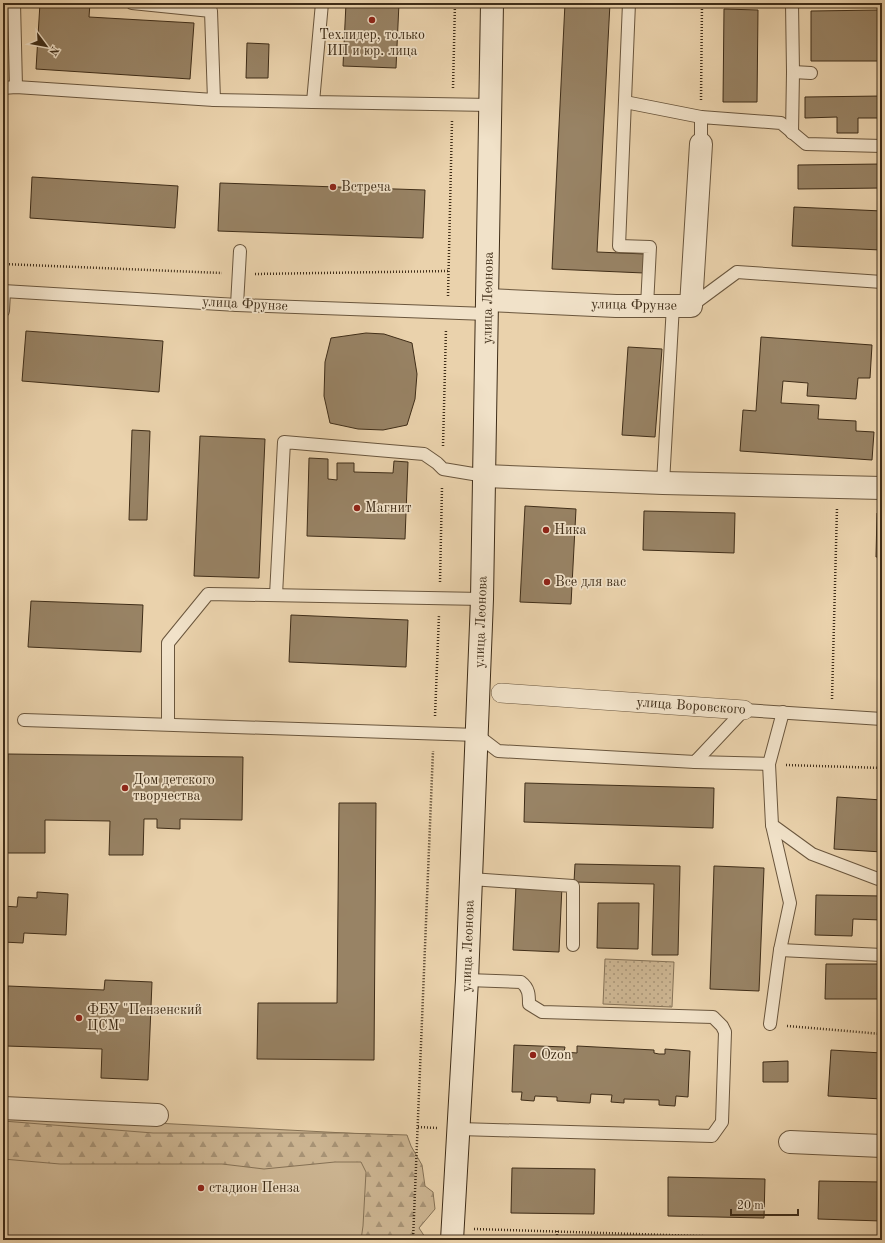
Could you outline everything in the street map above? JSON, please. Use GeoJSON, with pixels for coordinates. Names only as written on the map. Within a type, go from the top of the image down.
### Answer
{"type":"FeatureCollection","features":[{"type":"Feature","properties":{"kind":"main road","name":"улица Леонова"},"geometry":{"type":"LineString","coordinates":[[461,1234],[459,1129],[482,599],[492,3]]}},
{"type":"Feature","properties":{"kind":"main road","name":"улица Фрунзе"},"geometry":{"type":"LineString","coordinates":[[487,307],[682,306],[700,144]]}},
{"type":"Feature","properties":{"kind":"main road"},"geometry":{"type":"LineString","coordinates":[[484,476],[663,483],[882,488]]}},
{"type":"Feature","properties":{"kind":"main road"},"geometry":{"type":"LineString","coordinates":[[3,1108],[157,1115]]}},
{"type":"Feature","properties":{"kind":"main road"},"geometry":{"type":"LineString","coordinates":[[790,1142],[882,1146]]}},
{"type":"Feature","properties":{"kind":"street","name":"улица Воровского"},"geometry":{"type":"LineString","coordinates":[[501,693],[744,710]]}},
{"type":"Feature","properties":{"kind":"lane"},"geometry":{"type":"LineString","coordinates":[[14,3],[16,88]]}},
{"type":"Feature","properties":{"kind":"lane"},"geometry":{"type":"LineString","coordinates":[[132,3],[211,11],[214,100]]}},
{"type":"Feature","properties":{"kind":"lane"},"geometry":{"type":"LineString","coordinates":[[314,102],[322,3]]}},
{"type":"Feature","properties":{"kind":"lane"},"geometry":{"type":"LineString","coordinates":[[630,3],[619,246],[650,247],[647,306]]}},
{"type":"Feature","properties":{"kind":"lane"},"geometry":{"type":"LineString","coordinates":[[792,3],[794,72],[792,133]]}},
{"type":"Feature","properties":{"kind":"lane"},"geometry":{"type":"LineString","coordinates":[[794,72],[811,73]]}},
{"type":"Feature","properties":{"kind":"lane"},"geometry":{"type":"LineString","coordinates":[[3,88],[214,100],[491,105]]}},
{"type":"Feature","properties":{"kind":"lane"},"geometry":{"type":"LineString","coordinates":[[625,102],[701,117],[781,123],[806,144],[882,146]]}},
{"type":"Feature","properties":{"kind":"lane"},"geometry":{"type":"LineString","coordinates":[[700,144],[701,117]]}},
{"type":"Feature","properties":{"kind":"lane"},"geometry":{"type":"LineString","coordinates":[[237,305],[240,251]]}},
{"type":"Feature","properties":{"kind":"lane"},"geometry":{"type":"LineString","coordinates":[[663,483],[682,306],[738,272],[882,282]]}},
{"type":"Feature","properties":{"kind":"lane"},"geometry":{"type":"LineString","coordinates":[[3,291],[3,311]]}},
{"type":"Feature","properties":{"kind":"lane","name":"улица Фрунзе"},"geometry":{"type":"LineString","coordinates":[[3,291],[237,305],[447,312],[487,307]]}},
{"type":"Feature","properties":{"kind":"lane"},"geometry":{"type":"LineString","coordinates":[[276,595],[284,442],[424,454],[443,470],[484,476]]}},
{"type":"Feature","properties":{"kind":"lane"},"geometry":{"type":"LineString","coordinates":[[168,724],[168,643],[208,594],[482,599]]}},
{"type":"Feature","properties":{"kind":"lane"},"geometry":{"type":"LineString","coordinates":[[695,762],[744,710]]}},
{"type":"Feature","properties":{"kind":"lane","name":"улица Воровского"},"geometry":{"type":"LineString","coordinates":[[744,710],[882,719]]}},
{"type":"Feature","properties":{"kind":"lane"},"geometry":{"type":"LineString","coordinates":[[770,1024],[780,950],[790,902],[772,825],[769,764],[783,712]]}},
{"type":"Feature","properties":{"kind":"lane"},"geometry":{"type":"LineString","coordinates":[[24,720],[477,735],[498,751],[695,762],[769,764]]}},
{"type":"Feature","properties":{"kind":"lane"},"geometry":{"type":"LineString","coordinates":[[772,825],[812,854],[878,879],[882,879]]}},
{"type":"Feature","properties":{"kind":"lane"},"geometry":{"type":"LineString","coordinates":[[470,879],[573,886],[573,945]]}},
{"type":"Feature","properties":{"kind":"lane"},"geometry":{"type":"LineString","coordinates":[[780,950],[882,955]]}},
{"type":"Feature","properties":{"kind":"lane"},"geometry":{"type":"LineString","coordinates":[[459,1129],[712,1136],[722,1122],[725,1032],[722,1026],[713,1017],[542,1012],[529,1004],[529,993],[527,988],[521,982],[466,980]]}},
{"type":"Feature","properties":{"kind":"path"},"geometry":{"type":"LineString","coordinates":[[413,1240],[439,598],[455,3]]}},
{"type":"Feature","properties":{"kind":"path"},"geometry":{"type":"LineString","coordinates":[[701,117],[702,3]]}},
{"type":"Feature","properties":{"kind":"path"},"geometry":{"type":"LineString","coordinates":[[831,716],[838,487]]}},
{"type":"Feature","properties":{"kind":"path"},"geometry":{"type":"LineString","coordinates":[[769,764],[882,768]]}},
{"type":"Feature","properties":{"kind":"path"},"geometry":{"type":"LineString","coordinates":[[770,1024],[882,1034]]}},
{"type":"Feature","properties":{"kind":"path"},"geometry":{"type":"LineString","coordinates":[[557,1231],[557,1240]]}},
{"type":"Feature","properties":{"kind":"path"},"geometry":{"type":"LineString","coordinates":[[461,1234],[557,1231],[829,1240]]}},
{"type":"Feature","properties":{"kind":"green space"},"geometry":{"type":"Polygon","coordinates":[[[605,959],[674,962],[672,1007],[603,1004],[605,959]]]}},
{"type":"Feature","properties":{"kind":"green space","name":"стадион Пенза"},"geometry":{"type":"Polygon","coordinates":[[[3,1115],[402,1136],[396,1240],[3,1240],[3,1115]]]}},
{"type":"Feature","properties":{"kind":"green space"},"geometry":{"type":"Polygon","coordinates":[[[3,1121],[153,1133],[343,1133],[407,1135],[411,1146],[422,1165],[425,1186],[433,1192],[435,1209],[419,1228],[427,1240],[361,1240],[366,1172],[361,1162],[335,1162],[264,1169],[222,1164],[60,1164],[3,1159],[3,1121]]]}},
{"type":"Feature","properties":{"kind":"building"},"geometry":{"type":"Polygon","coordinates":[[[40,3],[90,3],[89,17],[194,23],[190,79],[36,69],[40,3]]]}},
{"type":"Feature","properties":{"kind":"building"},"geometry":{"type":"Polygon","coordinates":[[[346,3],[399,3],[396,68],[343,66],[346,3]]]}},
{"type":"Feature","properties":{"kind":"building"},"geometry":{"type":"Polygon","coordinates":[[[565,3],[610,3],[597,252],[645,254],[644,273],[552,269],[565,3]]]}},
{"type":"Feature","properties":{"kind":"building"},"geometry":{"type":"Polygon","coordinates":[[[724,9],[758,10],[757,102],[723,102],[724,9]]]}},
{"type":"Feature","properties":{"kind":"building"},"geometry":{"type":"Polygon","coordinates":[[[882,10],[882,61],[811,61],[811,11],[882,10]]]}},
{"type":"Feature","properties":{"kind":"building"},"geometry":{"type":"Polygon","coordinates":[[[247,43],[269,44],[268,78],[246,78],[247,43]]]}},
{"type":"Feature","properties":{"kind":"building"},"geometry":{"type":"Polygon","coordinates":[[[882,96],[882,118],[858,118],[858,133],[837,133],[837,117],[805,118],[805,97],[882,96]]]}},
{"type":"Feature","properties":{"kind":"building"},"geometry":{"type":"Polygon","coordinates":[[[882,164],[882,188],[798,189],[798,165],[882,164]]]}},
{"type":"Feature","properties":{"kind":"building"},"geometry":{"type":"Polygon","coordinates":[[[32,177],[178,186],[175,228],[30,218],[32,177]]]}},
{"type":"Feature","properties":{"kind":"building"},"geometry":{"type":"Polygon","coordinates":[[[220,183],[425,190],[423,238],[218,231],[220,183]]]}},
{"type":"Feature","properties":{"kind":"building"},"geometry":{"type":"Polygon","coordinates":[[[794,207],[882,211],[881,250],[792,246],[794,207]]]}},
{"type":"Feature","properties":{"kind":"building"},"geometry":{"type":"Polygon","coordinates":[[[26,331],[163,341],[159,392],[22,381],[26,331]]]}},
{"type":"Feature","properties":{"kind":"building"},"geometry":{"type":"Polygon","coordinates":[[[366,333],[384,334],[412,343],[417,374],[415,399],[407,425],[383,430],[358,429],[330,423],[324,396],[325,362],[331,338],[366,333]]]}},
{"type":"Feature","properties":{"kind":"building"},"geometry":{"type":"Polygon","coordinates":[[[761,337],[872,345],[870,378],[858,378],[856,399],[807,396],[808,383],[783,381],[781,403],[819,405],[818,419],[856,421],[856,431],[874,432],[872,460],[740,451],[743,410],[756,411],[761,337]]]}},
{"type":"Feature","properties":{"kind":"building"},"geometry":{"type":"Polygon","coordinates":[[[628,347],[662,349],[655,437],[622,435],[628,347]]]}},
{"type":"Feature","properties":{"kind":"building"},"geometry":{"type":"Polygon","coordinates":[[[132,430],[150,431],[147,520],[129,520],[132,430]]]}},
{"type":"Feature","properties":{"kind":"building"},"geometry":{"type":"Polygon","coordinates":[[[200,436],[265,439],[259,578],[194,576],[200,436]]]}},
{"type":"Feature","properties":{"kind":"building","name":"Магнит"},"geometry":{"type":"Polygon","coordinates":[[[309,458],[328,459],[328,479],[337,480],[337,463],[354,463],[354,472],[393,473],[394,461],[408,462],[405,539],[307,536],[309,458]]]}},
{"type":"Feature","properties":{"kind":"building"},"geometry":{"type":"Polygon","coordinates":[[[525,506],[576,509],[571,604],[520,602],[525,506]]]}},
{"type":"Feature","properties":{"kind":"building"},"geometry":{"type":"Polygon","coordinates":[[[644,511],[735,513],[734,553],[643,550],[644,511]]]}},
{"type":"Feature","properties":{"kind":"building"},"geometry":{"type":"Polygon","coordinates":[[[877,513],[882,513],[882,557],[876,557],[877,513]]]}},
{"type":"Feature","properties":{"kind":"building"},"geometry":{"type":"Polygon","coordinates":[[[31,601],[143,605],[141,652],[28,647],[31,601]]]}},
{"type":"Feature","properties":{"kind":"building"},"geometry":{"type":"Polygon","coordinates":[[[291,615],[408,620],[406,667],[289,662],[291,615]]]}},
{"type":"Feature","properties":{"kind":"building","name":"Дом детского творчества"},"geometry":{"type":"Polygon","coordinates":[[[8,754],[243,757],[242,820],[180,819],[180,829],[157,828],[157,819],[144,819],[143,855],[109,855],[110,821],[45,820],[45,853],[6,853],[8,754]]]}},
{"type":"Feature","properties":{"kind":"building"},"geometry":{"type":"Polygon","coordinates":[[[525,783],[714,788],[713,828],[524,822],[525,783]]]}},
{"type":"Feature","properties":{"kind":"building"},"geometry":{"type":"Polygon","coordinates":[[[837,797],[882,800],[882,852],[834,849],[837,797]]]}},
{"type":"Feature","properties":{"kind":"building"},"geometry":{"type":"Polygon","coordinates":[[[339,803],[376,803],[374,1060],[257,1059],[258,1003],[337,1003],[339,803]]]}},
{"type":"Feature","properties":{"kind":"building"},"geometry":{"type":"Polygon","coordinates":[[[575,864],[680,866],[678,955],[652,955],[654,884],[574,882],[575,864]]]}},
{"type":"Feature","properties":{"kind":"building"},"geometry":{"type":"Polygon","coordinates":[[[714,866],[764,868],[759,991],[710,989],[714,866]]]}},
{"type":"Feature","properties":{"kind":"building"},"geometry":{"type":"Polygon","coordinates":[[[516,885],[562,886],[559,952],[513,950],[516,885]]]}},
{"type":"Feature","properties":{"kind":"building"},"geometry":{"type":"Polygon","coordinates":[[[37,892],[68,894],[66,935],[24,933],[23,943],[3,942],[3,906],[17,907],[18,897],[37,898],[37,892]]]}},
{"type":"Feature","properties":{"kind":"building"},"geometry":{"type":"Polygon","coordinates":[[[816,895],[882,896],[882,920],[853,919],[852,936],[815,935],[816,895]]]}},
{"type":"Feature","properties":{"kind":"building"},"geometry":{"type":"Polygon","coordinates":[[[598,903],[639,903],[638,949],[597,948],[598,903]]]}},
{"type":"Feature","properties":{"kind":"building"},"geometry":{"type":"Polygon","coordinates":[[[826,964],[882,964],[882,999],[825,999],[826,964]]]}},
{"type":"Feature","properties":{"kind":"building","name":"ФБУ \"Пензенский ЦСМ\""},"geometry":{"type":"Polygon","coordinates":[[[105,980],[152,982],[148,1080],[101,1078],[102,1049],[6,1046],[8,986],[104,990],[105,980]]]}},
{"type":"Feature","properties":{"kind":"building"},"geometry":{"type":"Polygon","coordinates":[[[514,1045],[565,1047],[564,1052],[577,1053],[577,1046],[654,1050],[654,1053],[659,1054],[665,1054],[665,1049],[690,1051],[688,1097],[676,1096],[675,1106],[659,1105],[659,1100],[624,1099],[624,1103],[611,1102],[612,1095],[591,1094],[590,1103],[557,1101],[557,1097],[535,1096],[534,1101],[521,1100],[522,1092],[512,1092],[514,1045]]]}},
{"type":"Feature","properties":{"kind":"building"},"geometry":{"type":"Polygon","coordinates":[[[831,1050],[882,1053],[882,1099],[828,1096],[831,1050]]]}},
{"type":"Feature","properties":{"kind":"building"},"geometry":{"type":"Polygon","coordinates":[[[788,1061],[788,1082],[763,1082],[763,1062],[788,1061]]]}},
{"type":"Feature","properties":{"kind":"building"},"geometry":{"type":"Polygon","coordinates":[[[512,1168],[595,1169],[594,1214],[511,1213],[512,1168]]]}},
{"type":"Feature","properties":{"kind":"building"},"geometry":{"type":"Polygon","coordinates":[[[668,1177],[765,1179],[764,1218],[668,1216],[668,1177]]]}},
{"type":"Feature","properties":{"kind":"building"},"geometry":{"type":"Polygon","coordinates":[[[819,1181],[882,1182],[882,1221],[818,1219],[819,1181]]]}},
{"type":"Feature","properties":{"kind":"place","name":"Техлидер, только ИП и юр. лица"},"geometry":{"type":"Point","coordinates":[372,20]}},
{"type":"Feature","properties":{"kind":"place","name":"Встреча"},"geometry":{"type":"Point","coordinates":[333,187]}},
{"type":"Feature","properties":{"kind":"place","name":"Магнит"},"geometry":{"type":"Point","coordinates":[357,508]}},
{"type":"Feature","properties":{"kind":"place","name":"Ника"},"geometry":{"type":"Point","coordinates":[546,530]}},
{"type":"Feature","properties":{"kind":"place","name":"Все для вас"},"geometry":{"type":"Point","coordinates":[547,582]}},
{"type":"Feature","properties":{"kind":"place","name":"Дом детского творчества"},"geometry":{"type":"Point","coordinates":[125,788]}},
{"type":"Feature","properties":{"kind":"place","name":"ФБУ \"Пензенский ЦСМ\""},"geometry":{"type":"Point","coordinates":[79,1018]}},
{"type":"Feature","properties":{"kind":"place","name":"Ozon"},"geometry":{"type":"Point","coordinates":[533,1055]}},
{"type":"Feature","properties":{"kind":"place","name":"стадион Пенза"},"geometry":{"type":"Point","coordinates":[201,1188]}}]}
